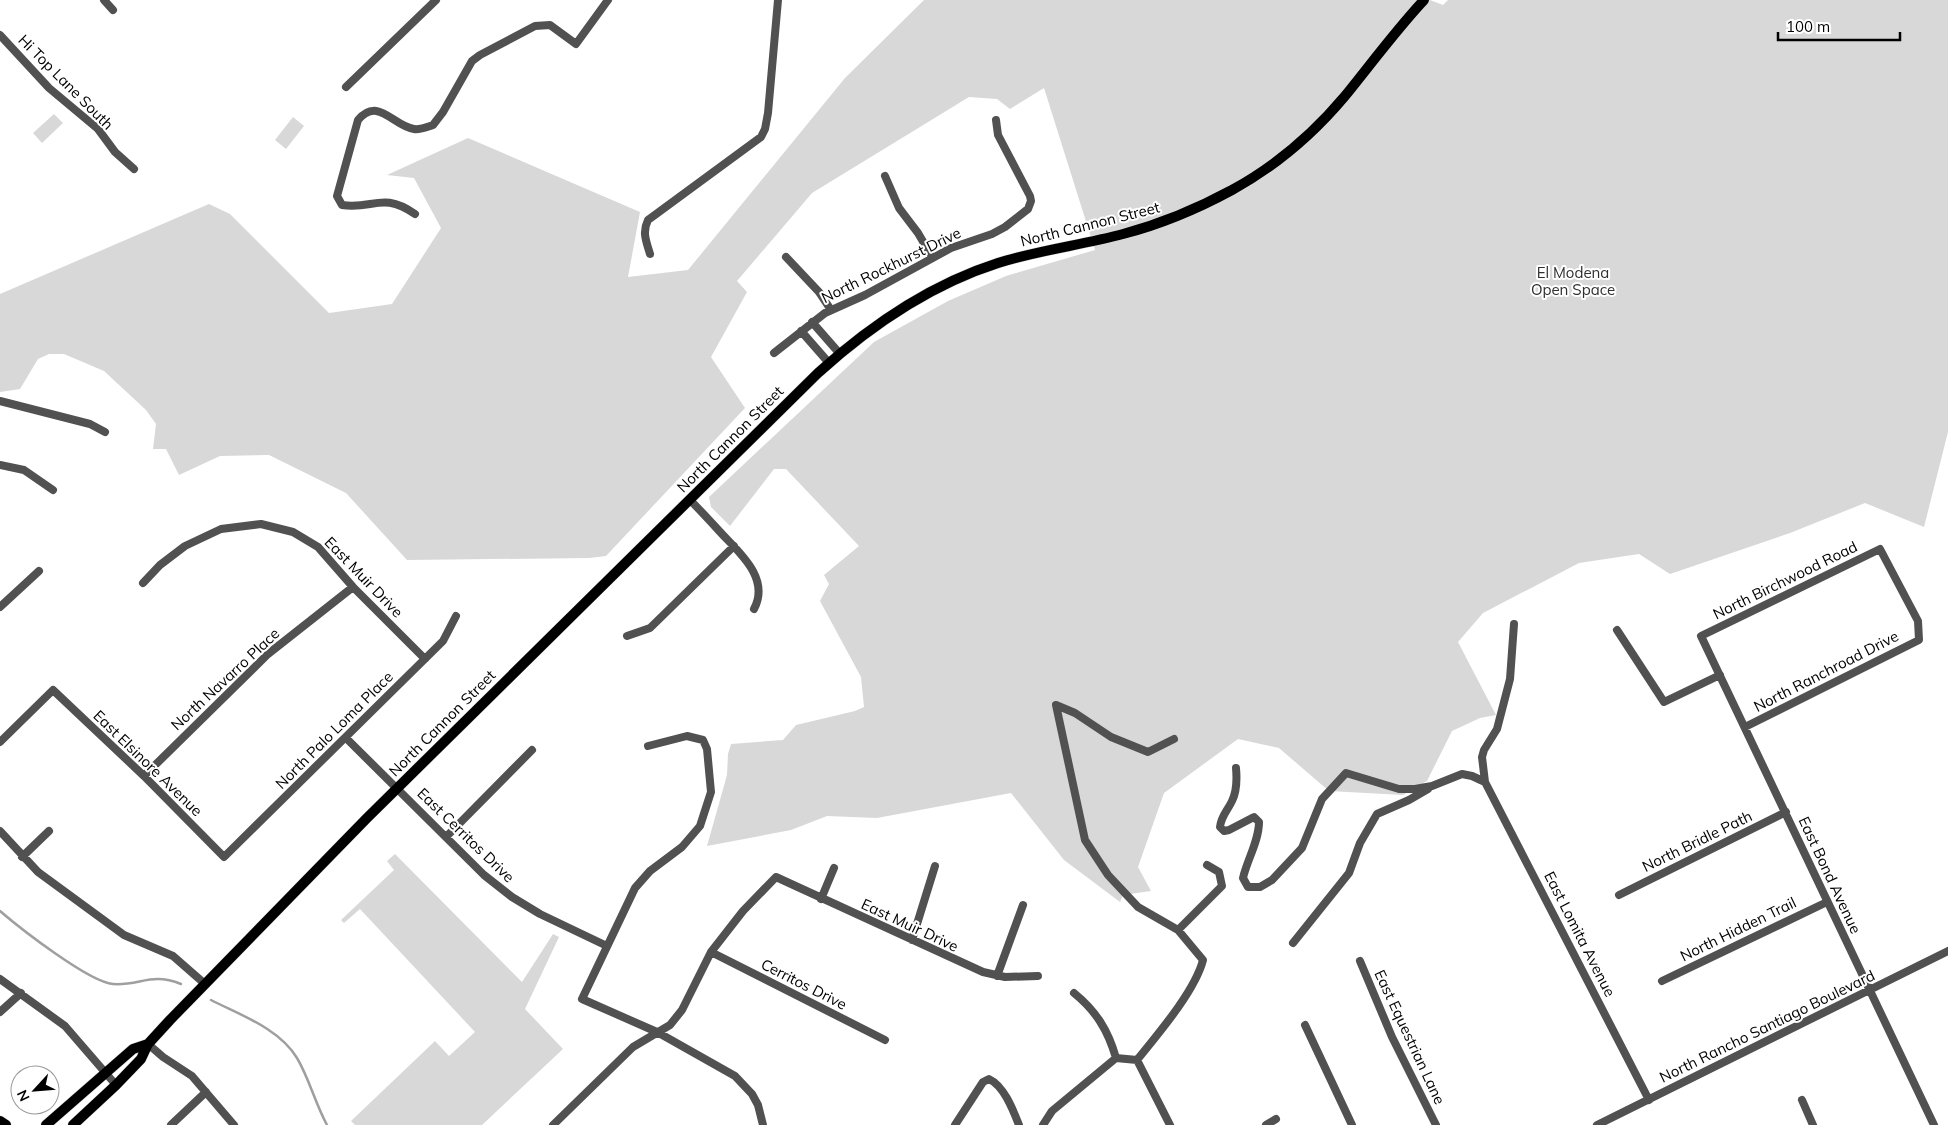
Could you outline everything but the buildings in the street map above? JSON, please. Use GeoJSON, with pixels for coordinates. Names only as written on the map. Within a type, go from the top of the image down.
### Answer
{"type":"FeatureCollection","features":[{"type":"Feature","properties":{"kind":"main road","name":"North Cannon Street"},"geometry":{"type":"LineString","coordinates":[[73,1125],[141,1059],[148,1044],[397,788],[829,363],[888,316],[911,302],[976,271],[1014,258],[1148,227],[1233,189],[1284,154],[1324,119],[1424,0]]}},
{"type":"Feature","properties":{"kind":"main road","name":"North Cannon Street"},"geometry":{"type":"LineString","coordinates":[[46,1125],[133,1049],[148,1044]]}},
{"type":"Feature","properties":{"kind":"main road"},"geometry":{"type":"LineString","coordinates":[[0,1121],[6,1125]]}},
{"type":"Feature","properties":{"kind":"street"},"geometry":{"type":"LineString","coordinates":[[104,0],[113,10]]}},
{"type":"Feature","properties":{"kind":"street"},"geometry":{"type":"LineString","coordinates":[[346,87],[436,0]]}},
{"type":"Feature","properties":{"kind":"street"},"geometry":{"type":"LineString","coordinates":[[415,214],[404,206],[383,201],[351,206],[342,205],[337,196],[358,120],[363,114],[373,111],[383,112],[401,124],[414,129],[433,125],[443,112],[472,61],[480,54],[535,26],[550,25],[576,44],[608,0]]}},
{"type":"Feature","properties":{"kind":"street"},"geometry":{"type":"LineString","coordinates":[[650,254],[644,235],[644,228],[648,220],[761,137],[768,113],[778,0]]}},
{"type":"Feature","properties":{"kind":"street","name":"Hi Top Lane South"},"geometry":{"type":"LineString","coordinates":[[0,35],[49,88],[98,129],[115,152],[134,169]]}},
{"type":"Feature","properties":{"kind":"street","name":"North Rockhurst Drive"},"geometry":{"type":"LineString","coordinates":[[774,353],[812,322],[831,310],[865,295],[932,257],[1005,227],[1026,211],[1031,201],[998,135],[996,120]]}},
{"type":"Feature","properties":{"kind":"street"},"geometry":{"type":"LineString","coordinates":[[885,176],[899,208],[918,233],[932,257]]}},
{"type":"Feature","properties":{"kind":"street"},"geometry":{"type":"LineString","coordinates":[[786,258],[819,292],[831,310]]}},
{"type":"Feature","properties":{"kind":"street","name":"North Rockhurst Drive"},"geometry":{"type":"LineString","coordinates":[[812,322],[840,354]]}},
{"type":"Feature","properties":{"kind":"street"},"geometry":{"type":"LineString","coordinates":[[801,331],[829,363]]}},
{"type":"Feature","properties":{"kind":"street"},"geometry":{"type":"LineString","coordinates":[[0,401],[90,424],[105,432]]}},
{"type":"Feature","properties":{"kind":"street"},"geometry":{"type":"LineString","coordinates":[[0,464],[24,470],[53,490]]}},
{"type":"Feature","properties":{"kind":"street"},"geometry":{"type":"LineString","coordinates":[[690,500],[751,566],[758,584],[759,598],[754,609]]}},
{"type":"Feature","properties":{"kind":"street","name":"East Muir Drive"},"geometry":{"type":"LineString","coordinates":[[143,583],[160,565],[185,546],[221,529],[261,524],[294,532],[318,547],[353,587],[425,659]]}},
{"type":"Feature","properties":{"kind":"street"},"geometry":{"type":"LineString","coordinates":[[627,636],[650,628],[734,546]]}},
{"type":"Feature","properties":{"kind":"street","name":"North Birchwood Road"},"geometry":{"type":"LineString","coordinates":[[1701,636],[1880,549],[1918,621],[1919,640]]}},
{"type":"Feature","properties":{"kind":"street"},"geometry":{"type":"LineString","coordinates":[[0,607],[38,571]]}},
{"type":"Feature","properties":{"kind":"street","name":"North Navarro Place"},"geometry":{"type":"LineString","coordinates":[[144,776],[268,654],[353,587]]}},
{"type":"Feature","properties":{"kind":"street","name":"North Palo Loma Place"},"geometry":{"type":"LineString","coordinates":[[224,857],[443,641],[456,616]]}},
{"type":"Feature","properties":{"kind":"street"},"geometry":{"type":"LineString","coordinates":[[1485,782],[1482,757],[1484,750],[1497,729],[1510,679],[1514,624]]}},
{"type":"Feature","properties":{"kind":"street"},"geometry":{"type":"LineString","coordinates":[[1617,630],[1664,702],[1720,675]]}},
{"type":"Feature","properties":{"kind":"street","name":"East Bond Avenue"},"geometry":{"type":"LineString","coordinates":[[1701,636],[1934,1125]]}},
{"type":"Feature","properties":{"kind":"street","name":"North Ranchroad Drive"},"geometry":{"type":"LineString","coordinates":[[1745,727],[1919,640]]}},
{"type":"Feature","properties":{"kind":"street","name":"East Elsinore Avenue"},"geometry":{"type":"LineString","coordinates":[[0,742],[53,690],[144,776],[224,857]]}},
{"type":"Feature","properties":{"kind":"street"},"geometry":{"type":"LineString","coordinates":[[1137,1060],[1169,1020],[1200,971],[1202,960],[1178,930],[1138,907],[1108,875],[1085,840],[1056,705],[1075,713],[1111,737],[1148,752],[1174,739]]}},
{"type":"Feature","properties":{"kind":"street"},"geometry":{"type":"LineString","coordinates":[[648,746],[687,736],[703,740],[707,749],[711,792],[700,826],[682,847],[650,871],[635,888],[582,999],[657,1032],[735,1076],[752,1094],[758,1105],[763,1125]]}},
{"type":"Feature","properties":{"kind":"street","name":"East Cerritos Drive"},"geometry":{"type":"LineString","coordinates":[[346,738],[484,875],[512,897],[540,914],[607,946]]}},
{"type":"Feature","properties":{"kind":"street"},"geometry":{"type":"LineString","coordinates":[[446,837],[532,750]]}},
{"type":"Feature","properties":{"kind":"street"},"geometry":{"type":"LineString","coordinates":[[1236,768],[1237,783],[1232,800],[1221,819],[1220,826],[1224,831],[1229,830],[1254,817],[1260,822],[1259,831],[1247,860],[1243,878],[1248,887],[1260,888],[1272,880],[1302,848],[1322,799],[1346,773],[1399,789],[1432,786]]}},
{"type":"Feature","properties":{"kind":"street"},"geometry":{"type":"LineString","coordinates":[[1293,943],[1349,873],[1360,843],[1377,814],[1409,800],[1432,786],[1462,774],[1485,782]]}},
{"type":"Feature","properties":{"kind":"street","name":"East Lomita Avenue"},"geometry":{"type":"LineString","coordinates":[[1485,782],[1649,1100]]}},
{"type":"Feature","properties":{"kind":"street","name":"North Bridle Path"},"geometry":{"type":"LineString","coordinates":[[1619,895],[1786,812]]}},
{"type":"Feature","properties":{"kind":"street"},"geometry":{"type":"LineString","coordinates":[[0,831],[22,857],[38,872],[124,935],[172,956],[205,984]]}},
{"type":"Feature","properties":{"kind":"street"},"geometry":{"type":"LineString","coordinates":[[22,857],[49,831]]}},
{"type":"Feature","properties":{"kind":"street"},"geometry":{"type":"LineString","coordinates":[[1178,930],[1222,886],[1219,872],[1207,865]]}},
{"type":"Feature","properties":{"kind":"street"},"geometry":{"type":"LineString","coordinates":[[912,940],[935,866]]}},
{"type":"Feature","properties":{"kind":"street"},"geometry":{"type":"LineString","coordinates":[[821,899],[834,868]]}},
{"type":"Feature","properties":{"kind":"street","name":"East Muir Drive"},"geometry":{"type":"LineString","coordinates":[[710,952],[743,911],[776,877],[983,972],[997,976],[1038,976]]}},
{"type":"Feature","properties":{"kind":"street","name":"North Hidden Trail"},"geometry":{"type":"LineString","coordinates":[[1662,981],[1827,902]]}},
{"type":"Feature","properties":{"kind":"street"},"geometry":{"type":"LineString","coordinates":[[997,976],[1023,906]]}},
{"type":"Feature","properties":{"kind":"street","name":"North Rancho Santiago Boulevard"},"geometry":{"type":"LineString","coordinates":[[1597,1125],[1869,992],[1948,951]]}},
{"type":"Feature","properties":{"kind":"street"},"geometry":{"type":"LineString","coordinates":[[553,1125],[634,1047],[670,1025],[682,1010],[710,952]]}},
{"type":"Feature","properties":{"kind":"street","name":"Cerritos Drive"},"geometry":{"type":"LineString","coordinates":[[710,952],[885,1040]]}},
{"type":"Feature","properties":{"kind":"street","name":"East Equestrian Lane"},"geometry":{"type":"LineString","coordinates":[[1360,961],[1392,1037],[1436,1125]]}},
{"type":"Feature","properties":{"kind":"street"},"geometry":{"type":"LineString","coordinates":[[0,979],[65,1026],[116,1084]]}},
{"type":"Feature","properties":{"kind":"street"},"geometry":{"type":"LineString","coordinates":[[0,1012],[21,993]]}},
{"type":"Feature","properties":{"kind":"street"},"geometry":{"type":"LineString","coordinates":[[1074,993],[1101,1020],[1108,1032],[1116,1058]]}},
{"type":"Feature","properties":{"kind":"street"},"geometry":{"type":"LineString","coordinates":[[1305,1025],[1352,1125]]}},
{"type":"Feature","properties":{"kind":"street"},"geometry":{"type":"LineString","coordinates":[[148,1044],[163,1057],[192,1076],[234,1125]]}},
{"type":"Feature","properties":{"kind":"street"},"geometry":{"type":"LineString","coordinates":[[1043,1125],[1052,1111],[1116,1058],[1137,1060]]}},
{"type":"Feature","properties":{"kind":"street"},"geometry":{"type":"LineString","coordinates":[[1137,1060],[1170,1125]]}},
{"type":"Feature","properties":{"kind":"street"},"geometry":{"type":"LineString","coordinates":[[955,1125],[983,1082],[989,1079],[996,1083],[1019,1125]]}},
{"type":"Feature","properties":{"kind":"street"},"geometry":{"type":"LineString","coordinates":[[171,1125],[206,1092]]}},
{"type":"Feature","properties":{"kind":"street"},"geometry":{"type":"LineString","coordinates":[[1802,1100],[1813,1125]]}},
{"type":"Feature","properties":{"kind":"street"},"geometry":{"type":"LineString","coordinates":[[1266,1125],[1276,1120]]}},
{"type":"Feature","properties":{"kind":"green space","name":"El Modena Open Space"},"geometry":{"type":"Polygon","coordinates":[[[924,0],[1430,0],[1443,5],[1448,0],[1948,0],[1948,432],[1924,527],[1865,503],[1790,533],[1670,574],[1639,554],[1579,563],[1483,613],[1458,642],[1496,715],[1480,718],[1452,731],[1427,781],[1403,795],[1329,791],[1279,748],[1238,739],[1164,793],[1138,867],[1151,891],[1123,895],[1120,902],[1064,860],[1011,793],[877,818],[827,816],[791,830],[707,846],[727,775],[728,754],[731,744],[783,740],[796,725],[855,711],[864,707],[861,677],[820,601],[829,584],[824,575],[859,546],[786,469],[774,469],[730,526],[711,507],[709,497],[874,342],[948,301],[1006,276],[1095,250],[1044,88],[1010,109],[997,99],[969,97],[812,193],[737,281],[747,292],[711,357],[745,408],[606,556],[589,558],[407,560],[346,493],[269,455],[220,456],[179,475],[166,449],[153,449],[156,424],[146,410],[104,371],[64,354],[49,354],[38,359],[20,389],[0,392],[0,294],[209,204],[230,214],[329,313],[392,304],[441,228],[414,178],[387,175],[468,138],[640,212],[628,277],[688,270],[845,78],[924,0]]]}},
{"type":"Feature","properties":{"kind":"green space"},"geometry":{"type":"Polygon","coordinates":[[[54,114],[63,123],[42,143],[33,133],[54,114]]]}},
{"type":"Feature","properties":{"kind":"green space"},"geometry":{"type":"Polygon","coordinates":[[[293,117],[304,126],[286,149],[275,140],[293,117]]]}},
{"type":"Feature","properties":{"kind":"green space"},"geometry":{"type":"Polygon","coordinates":[[[395,854],[522,982],[553,934],[559,937],[525,1009],[563,1049],[482,1125],[355,1125],[351,1121],[435,1041],[449,1056],[475,1032],[360,909],[344,923],[341,920],[394,870],[387,861],[395,854]]]}},
{"type":"Feature","properties":{"kind":"waterway"},"geometry":{"type":"LineString","coordinates":[[0,911],[55,954],[102,981],[122,984],[162,979],[181,984]]}},
{"type":"Feature","properties":{"kind":"waterway"},"geometry":{"type":"LineString","coordinates":[[211,1000],[258,1023],[280,1038],[297,1058],[327,1125]]}}]}
